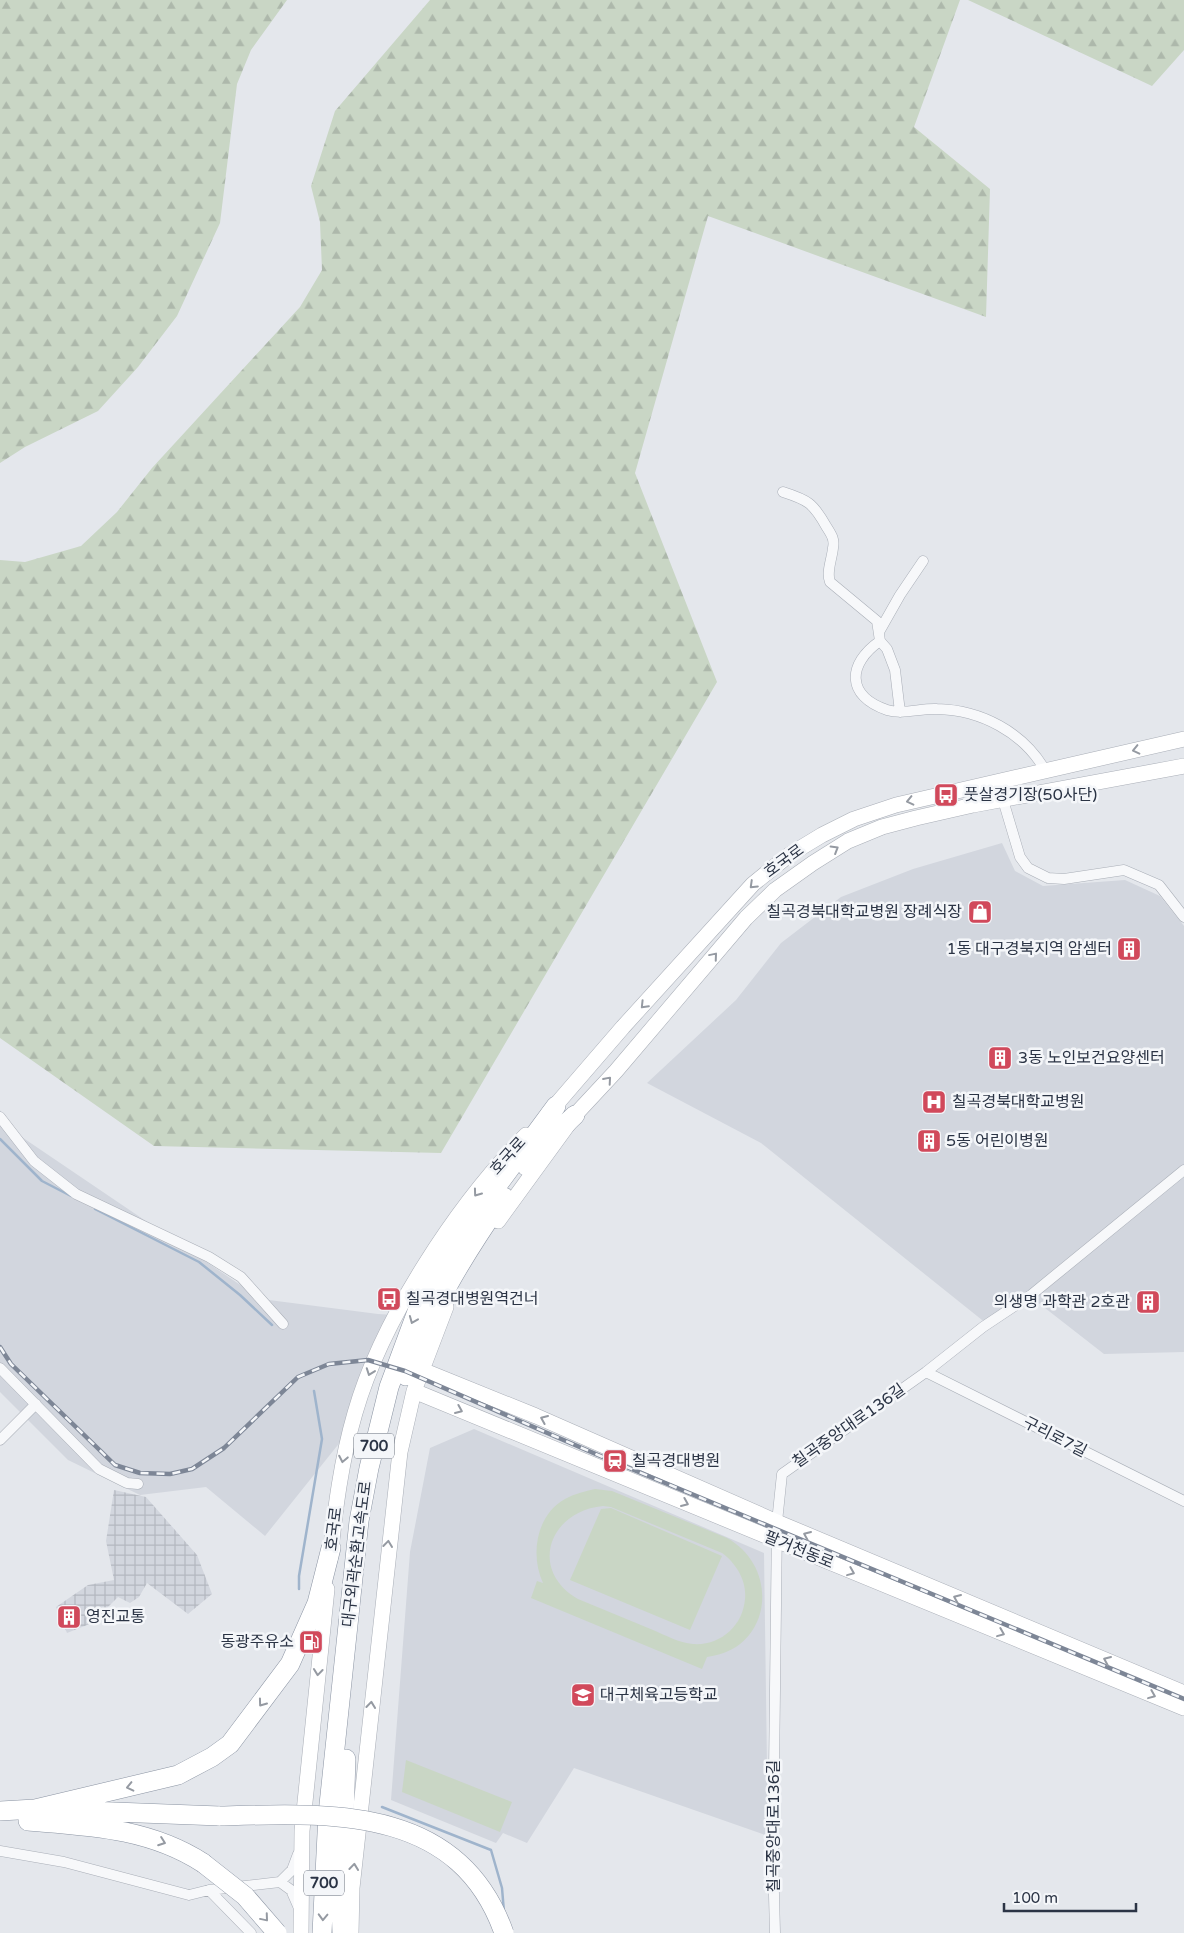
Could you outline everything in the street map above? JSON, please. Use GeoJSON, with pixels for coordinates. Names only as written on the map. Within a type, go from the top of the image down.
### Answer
{"type":"FeatureCollection","features":[{"type":"Feature","properties":{"kind":"highway","name":"대구외곽순환고속도로"},"geometry":{"type":"LineString","coordinates":[[342,1933],[334,1835],[359,1521],[369,1468],[390,1387],[422,1298],[451,1248],[556,1106]]}},
{"type":"Feature","properties":{"kind":"highway","name":"대구외곽순환고속도로"},"geometry":{"type":"LineString","coordinates":[[322,1933],[345,1762],[369,1532],[381,1453],[390,1421],[425,1328],[469,1247],[534,1154],[575,1115]]}},
{"type":"Feature","properties":{"kind":"highway"},"geometry":{"type":"LineString","coordinates":[[0,1822],[178,1775],[212,1757],[230,1744],[290,1664],[317,1602],[331,1548]]}},
{"type":"Feature","properties":{"kind":"highway"},"geometry":{"type":"LineString","coordinates":[[0,1811],[126,1832],[173,1846],[203,1862],[245,1896],[277,1933]]}},
{"type":"Feature","properties":{"kind":"highway"},"geometry":{"type":"LineString","coordinates":[[219,1818],[302,1814],[346,1816],[397,1827],[448,1854],[469,1873],[485,1892],[504,1933]]}},
{"type":"Feature","properties":{"kind":"highway"},"geometry":{"type":"LineString","coordinates":[[31,1815],[219,1818],[346,1822],[366,1825],[393,1833],[430,1851],[456,1874],[476,1899],[493,1933]]}},
{"type":"Feature","properties":{"kind":"main road","name":"호국로"},"geometry":{"type":"LineString","coordinates":[[301,1933],[302,1830],[331,1548],[346,1446],[355,1411],[386,1333],[407,1295],[446,1235],[500,1162],[556,1106],[622,1027],[753,884],[789,855],[854,819],[896,805],[1184,739]]}},
{"type":"Feature","properties":{"kind":"main road","name":"호국로"},"geometry":{"type":"LineString","coordinates":[[351,1933],[352,1888],[394,1490],[400,1452],[414,1391],[441,1317],[462,1276],[483,1242],[575,1115],[746,918],[775,890],[848,841],[882,828],[972,805],[1184,766]]}},
{"type":"Feature","properties":{"kind":"main road","name":"팔거천동로"},"geometry":{"type":"LineString","coordinates":[[422,1370],[536,1416],[777,1522],[1184,1692]]}},
{"type":"Feature","properties":{"kind":"main road","name":"팔거천동로"},"geometry":{"type":"LineString","coordinates":[[414,1391],[1184,1708]]}},
{"type":"Feature","properties":{"kind":"street"},"geometry":{"type":"LineString","coordinates":[[783,492],[811,503],[819,512],[833,537],[834,545],[828,576],[830,582],[877,621],[880,636],[887,648],[895,670],[900,712]]}},
{"type":"Feature","properties":{"kind":"street"},"geometry":{"type":"LineString","coordinates":[[922,561],[900,594],[880,636],[859,660],[855,675],[857,689],[866,700],[888,711],[936,709],[955,711],[1002,727],[1018,737],[1035,753],[1045,770]]}},
{"type":"Feature","properties":{"kind":"street"},"geometry":{"type":"LineString","coordinates":[[1003,800],[1020,857],[1028,868],[1048,878],[1064,879],[1124,870],[1159,886],[1184,917]]}},
{"type":"Feature","properties":{"kind":"street"},"geometry":{"type":"LineString","coordinates":[[0,1117],[34,1161],[76,1194],[209,1257],[240,1278],[283,1324]]}},
{"type":"Feature","properties":{"kind":"street","name":"칠곡중앙대로136길"},"geometry":{"type":"LineString","coordinates":[[775,1933],[773,1857],[777,1522],[782,1474],[926,1372],[983,1327],[1031,1294],[1184,1170]]}},
{"type":"Feature","properties":{"kind":"street"},"geometry":{"type":"LineString","coordinates":[[0,1368],[99,1469],[127,1483],[138,1484]]}},
{"type":"Feature","properties":{"kind":"street","name":"구리로7길"},"geometry":{"type":"LineString","coordinates":[[926,1372],[1184,1501]]}},
{"type":"Feature","properties":{"kind":"street"},"geometry":{"type":"LineString","coordinates":[[0,1440],[36,1404]]}},
{"type":"Feature","properties":{"kind":"street"},"geometry":{"type":"LineString","coordinates":[[0,1851],[64,1862],[189,1896],[209,1890],[280,1882],[292,1870],[297,1858],[302,1830]]}},
{"type":"Feature","properties":{"kind":"street"},"geometry":{"type":"LineString","coordinates":[[280,1882],[291,1890],[301,1915]]}},
{"type":"Feature","properties":{"kind":"street"},"geometry":{"type":"LineString","coordinates":[[209,1890],[251,1933]]}},
{"type":"Feature","properties":{"kind":"shaded area","name":"칠곡경북대학교병원"},"geometry":{"type":"Polygon","coordinates":[[[1002,843],[1015,871],[1043,886],[1125,880],[1160,896],[1184,926],[1184,1352],[1104,1354],[1036,1301],[1029,1300],[987,1324],[761,1143],[647,1083],[736,1000],[781,943],[841,897],[913,869],[1002,843]]]}},
{"type":"Feature","properties":{"kind":"shaded area"},"geometry":{"type":"Polygon","coordinates":[[[0,1110],[7,1127],[261,1299],[396,1315],[341,1441],[265,1536],[206,1487],[140,1495],[68,1460],[0,1392],[0,1110]]]}},
{"type":"Feature","properties":{"kind":"shaded area","name":"대구체육고등학교"},"geometry":{"type":"Polygon","coordinates":[[[474,1429],[764,1553],[768,1836],[574,1768],[527,1843],[503,1833],[496,1843],[391,1800],[410,1552],[430,1448],[474,1429]]]}},
{"type":"Feature","properties":{"kind":"shaded area","name":"영진교통"},"geometry":{"type":"Polygon","coordinates":[[[114,1490],[146,1497],[197,1555],[212,1594],[188,1614],[147,1583],[139,1597],[130,1603],[118,1597],[92,1623],[67,1633],[56,1607],[88,1585],[114,1580],[106,1541],[114,1490]]]}},
{"type":"Feature","properties":{"kind":"green space"},"geometry":{"type":"Polygon","coordinates":[[[0,0],[287,0],[251,50],[237,84],[220,223],[177,316],[138,367],[98,411],[25,447],[0,463],[0,0]]]}},
{"type":"Feature","properties":{"kind":"green space"},"geometry":{"type":"Polygon","coordinates":[[[430,0],[960,0],[914,127],[990,189],[986,317],[708,216],[635,473],[717,682],[441,1153],[154,1146],[0,1038],[0,560],[25,562],[81,546],[117,512],[152,468],[300,307],[322,270],[320,222],[311,186],[335,111],[430,0]]]}},
{"type":"Feature","properties":{"kind":"green space"},"geometry":{"type":"Polygon","coordinates":[[[968,0],[1184,0],[1184,50],[1152,86],[968,0]]]}},
{"type":"Feature","properties":{"kind":"green space"},"geometry":{"type":"Polygon","coordinates":[[[595,1489],[612,1491],[727,1538],[744,1551],[756,1568],[762,1587],[762,1606],[756,1624],[745,1640],[729,1651],[707,1657],[702,1669],[531,1598],[537,1581],[543,1583],[537,1560],[538,1536],[542,1525],[555,1506],[565,1499],[595,1489]],[[603,1506],[584,1510],[569,1519],[558,1530],[552,1543],[550,1558],[553,1573],[563,1587],[578,1599],[683,1642],[703,1644],[712,1642],[721,1638],[735,1626],[743,1609],[745,1592],[740,1573],[727,1557],[722,1553],[611,1507],[603,1506]]]}},
{"type":"Feature","properties":{"kind":"green space"},"geometry":{"type":"Polygon","coordinates":[[[611,1508],[722,1556],[690,1630],[570,1580],[601,1509],[611,1508]]]}},
{"type":"Feature","properties":{"kind":"green space"},"geometry":{"type":"Polygon","coordinates":[[[406,1760],[512,1802],[500,1832],[402,1792],[406,1760]]]}},
{"type":"Feature","properties":{"kind":"waterway"},"geometry":{"type":"LineString","coordinates":[[0,1139],[42,1181],[71,1196]]}},
{"type":"Feature","properties":{"kind":"waterway"},"geometry":{"type":"LineString","coordinates":[[95,1209],[199,1262],[240,1295],[272,1325]]}},
{"type":"Feature","properties":{"kind":"waterway"},"geometry":{"type":"LineString","coordinates":[[299,1589],[299,1576],[322,1439],[314,1391]]}},
{"type":"Feature","properties":{"kind":"waterway"},"geometry":{"type":"LineString","coordinates":[[382,1807],[491,1850],[502,1888],[504,1912]]}},
{"type":"Feature","properties":{"kind":"railway"},"geometry":{"type":"LineString","coordinates":[[0,1347],[11,1364],[115,1465],[140,1473],[170,1474],[192,1469],[224,1448],[298,1377],[329,1364],[368,1360],[405,1371],[598,1455],[1184,1699]]}},
{"type":"Feature","properties":{"kind":"place","name":"풋살경기장(50사단)"},"geometry":{"type":"Point","coordinates":[946,795]}},
{"type":"Feature","properties":{"kind":"place","name":"칠곡경북대학교병원 장례식장"},"geometry":{"type":"Point","coordinates":[980,912]}},
{"type":"Feature","properties":{"kind":"place","name":"1동 대구경북지역 암셈터"},"geometry":{"type":"Point","coordinates":[1129,949]}},
{"type":"Feature","properties":{"kind":"place","name":"3동 노인보건요양센터"},"geometry":{"type":"Point","coordinates":[1000,1058]}},
{"type":"Feature","properties":{"kind":"place","name":"칠곡경북대학교병원"},"geometry":{"type":"Point","coordinates":[934,1102]}},
{"type":"Feature","properties":{"kind":"place","name":"5동 어린이병원"},"geometry":{"type":"Point","coordinates":[929,1141]}},
{"type":"Feature","properties":{"kind":"place","name":"칠곡경대병원역건너"},"geometry":{"type":"Point","coordinates":[389,1299]}},
{"type":"Feature","properties":{"kind":"place","name":"의생명 과학관 2호관"},"geometry":{"type":"Point","coordinates":[1148,1302]}},
{"type":"Feature","properties":{"kind":"place","name":"칠곡경대병원"},"geometry":{"type":"Point","coordinates":[615,1461]}},
{"type":"Feature","properties":{"kind":"place","name":"영진교통"},"geometry":{"type":"Point","coordinates":[69,1617]}},
{"type":"Feature","properties":{"kind":"place","name":"동광주유소"},"geometry":{"type":"Point","coordinates":[311,1642]}},
{"type":"Feature","properties":{"kind":"place","name":"대구체육고등학교"},"geometry":{"type":"Point","coordinates":[583,1695]}}]}
